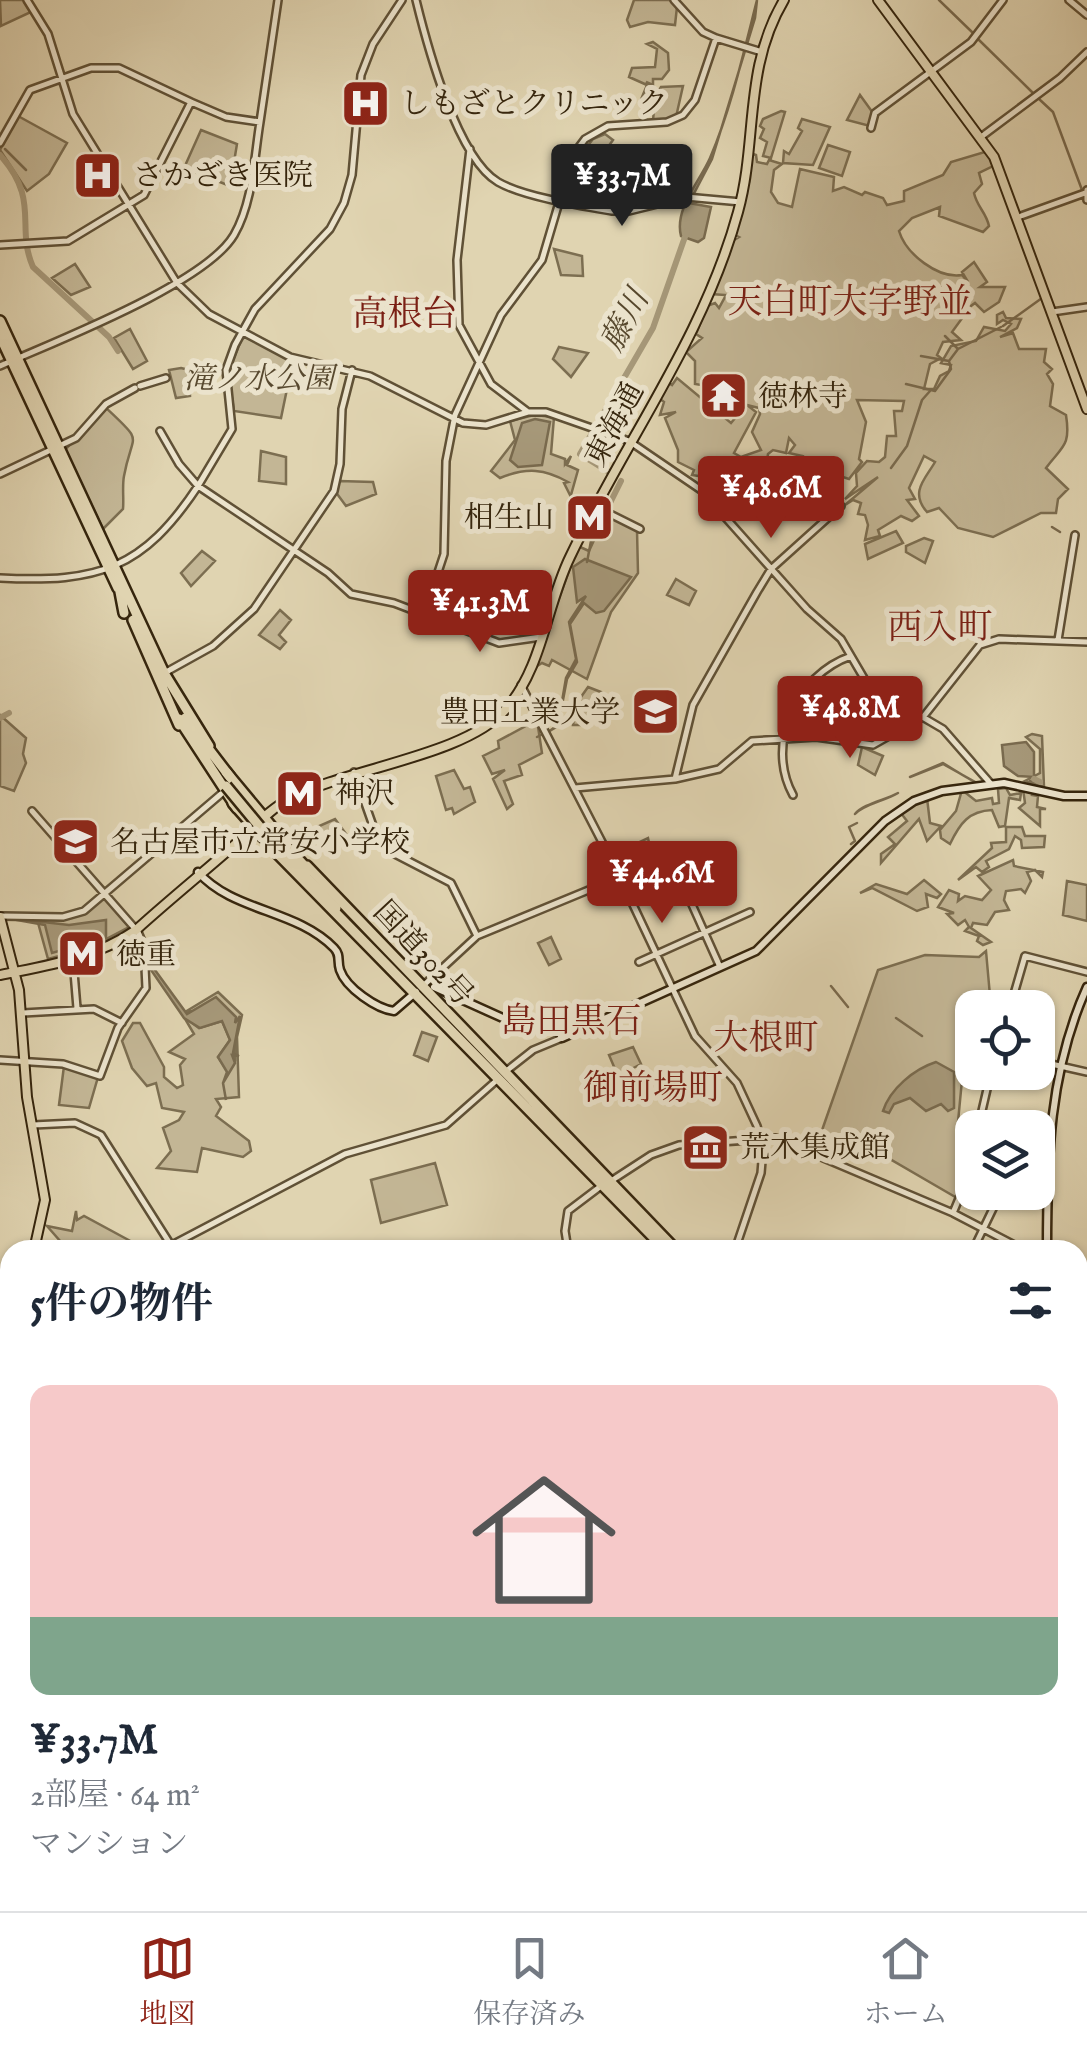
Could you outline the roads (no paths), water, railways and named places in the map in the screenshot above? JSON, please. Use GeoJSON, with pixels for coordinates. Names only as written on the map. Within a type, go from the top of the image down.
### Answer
{"type":"FeatureCollection","features":[{"type":"Feature","properties":{"kind":"highway"},"geometry":{"type":"LineString","coordinates":[[0,321],[4,338],[56,448]]}},
{"type":"Feature","properties":{"kind":"highway","name":"国道302号"},"geometry":{"type":"LineString","coordinates":[[14,359],[18,375],[107,552],[118,588],[180,727],[236,808],[257,822],[406,973],[432,1009],[501,1076]]}},
{"type":"Feature","properties":{"kind":"highway","name":"国道302号"},"geometry":{"type":"LineString","coordinates":[[56,448],[61,466],[164,672],[226,786],[242,794],[257,822]]}},
{"type":"Feature","properties":{"kind":"highway"},"geometry":{"type":"LineString","coordinates":[[118,588],[124,612]]}},
{"type":"Feature","properties":{"kind":"highway"},"geometry":{"type":"LineString","coordinates":[[236,808],[183,717],[226,786],[337,907],[290,868]]}},
{"type":"Feature","properties":{"kind":"highway","name":"国道302号"},"geometry":{"type":"LineString","coordinates":[[277,844],[290,868],[419,991],[666,1240]]}},
{"type":"Feature","properties":{"kind":"highway","name":"国道302号"},"geometry":{"type":"LineString","coordinates":[[606,1183],[657,1240]]}},
{"type":"Feature","properties":{"kind":"main road","name":"東海通"},"geometry":{"type":"LineString","coordinates":[[0,974],[73,958],[113,943],[135,929],[292,794],[478,728],[500,712],[521,685],[566,564],[594,506],[628,441],[692,338],[740,202],[746,109],[782,0]]}},
{"type":"Feature","properties":{"kind":"main road"},"geometry":{"type":"LineString","coordinates":[[880,0],[998,157],[1087,410]]}},
{"type":"Feature","properties":{"kind":"main road"},"geometry":{"type":"LineString","coordinates":[[983,137],[1002,174],[1087,400]]}},
{"type":"Feature","properties":{"kind":"main road"},"geometry":{"type":"LineString","coordinates":[[434,987],[527,1029],[554,1020],[562,1038],[765,944],[898,810],[942,791],[991,784],[1021,783],[1064,796],[1087,796]]}},
{"type":"Feature","properties":{"kind":"main road"},"geometry":{"type":"LineString","coordinates":[[199,873],[211,888],[301,924],[332,946],[342,974],[378,1007],[394,1011],[419,991]]}},
{"type":"Feature","properties":{"kind":"main road"},"geometry":{"type":"LineString","coordinates":[[1,917],[16,970],[25,1059]]}},
{"type":"Feature","properties":{"kind":"main road"},"geometry":{"type":"LineString","coordinates":[[16,970],[46,1204],[37,1240]]}},
{"type":"Feature","properties":{"kind":"main road"},"geometry":{"type":"LineString","coordinates":[[1054,1110],[1068,1031],[1087,990]]}},
{"type":"Feature","properties":{"kind":"main road"},"geometry":{"type":"LineString","coordinates":[[1048,1210],[1048,1240]]}},
{"type":"Feature","properties":{"kind":"street"},"geometry":{"type":"LineString","coordinates":[[27,0],[45,26],[72,114],[177,283],[198,306],[297,360],[352,370],[454,419],[481,426],[528,412],[546,412],[628,441],[696,485],[841,639],[878,692],[943,729],[991,784]]}},
{"type":"Feature","properties":{"kind":"street"},"geometry":{"type":"LineString","coordinates":[[0,366],[177,283],[218,256],[236,232],[247,204],[278,0]]}},
{"type":"Feature","properties":{"kind":"street"},"geometry":{"type":"LineString","coordinates":[[0,578],[111,568],[158,541],[198,486],[232,428],[226,370],[242,332],[260,302],[330,230],[342,208],[352,175],[360,78],[373,44],[402,0]]}},
{"type":"Feature","properties":{"kind":"street"},"geometry":{"type":"LineString","coordinates":[[416,0],[434,70],[480,166],[497,182],[623,212],[689,197],[740,202]]}},
{"type":"Feature","properties":{"kind":"street"},"geometry":{"type":"LineString","coordinates":[[674,0],[703,32],[762,52]]}},
{"type":"Feature","properties":{"kind":"street"},"geometry":{"type":"LineString","coordinates":[[871,128],[876,113],[971,42],[1004,0]]}},
{"type":"Feature","properties":{"kind":"street"},"geometry":{"type":"LineString","coordinates":[[1070,0],[1087,15]]}},
{"type":"Feature","properties":{"kind":"street"},"geometry":{"type":"LineString","coordinates":[[423,618],[444,554],[446,471],[454,419],[501,315],[542,260],[573,155],[592,134],[617,124],[666,122],[688,110],[716,38]]}},
{"type":"Feature","properties":{"kind":"street"},"geometry":{"type":"LineString","coordinates":[[983,137],[1060,78],[1087,52]]}},
{"type":"Feature","properties":{"kind":"street"},"geometry":{"type":"LineString","coordinates":[[0,144],[25,96],[39,84],[91,68],[116,67],[226,117],[260,122]]}},
{"type":"Feature","properties":{"kind":"street"},"geometry":{"type":"LineString","coordinates":[[0,245],[71,240],[128,204],[152,185],[191,102]]}},
{"type":"Feature","properties":{"kind":"street"},"geometry":{"type":"LineString","coordinates":[[470,148],[461,207],[458,318],[498,394],[528,412]]}},
{"type":"Feature","properties":{"kind":"street"},"geometry":{"type":"LineString","coordinates":[[1021,216],[1086,194]]}},
{"type":"Feature","properties":{"kind":"street"},"geometry":{"type":"LineString","coordinates":[[1054,312],[1087,307]]}},
{"type":"Feature","properties":{"kind":"street"},"geometry":{"type":"LineString","coordinates":[[168,671],[238,625],[334,492],[340,464],[342,409],[352,370]]}},
{"type":"Feature","properties":{"kind":"street"},"geometry":{"type":"LineString","coordinates":[[0,474],[76,438],[106,404],[137,387],[166,378]]}},
{"type":"Feature","properties":{"kind":"street"},"geometry":{"type":"LineString","coordinates":[[160,431],[179,464],[198,486],[295,551],[350,594],[395,604],[423,618],[500,643],[541,636]]}},
{"type":"Feature","properties":{"kind":"street"},"geometry":{"type":"LineString","coordinates":[[594,506],[640,529]]}},
{"type":"Feature","properties":{"kind":"street"},"geometry":{"type":"LineString","coordinates":[[674,778],[702,684],[771,568],[841,506]]}},
{"type":"Feature","properties":{"kind":"street"},"geometry":{"type":"LineString","coordinates":[[1058,642],[1075,535]]}},
{"type":"Feature","properties":{"kind":"street"},"geometry":{"type":"LineString","coordinates":[[575,788],[674,778],[719,769],[752,741],[816,737],[867,746],[924,716],[980,645],[999,639],[1087,642]]}},
{"type":"Feature","properties":{"kind":"street"},"geometry":{"type":"LineString","coordinates":[[793,795],[781,773],[787,717],[832,663],[850,656]]}},
{"type":"Feature","properties":{"kind":"street"},"geometry":{"type":"LineString","coordinates":[[521,685],[620,877],[695,1036],[738,1083],[761,1138],[762,1173],[739,1240]]}},
{"type":"Feature","properties":{"kind":"street"},"geometry":{"type":"LineString","coordinates":[[354,773],[379,841],[393,854],[451,883],[478,936]]}},
{"type":"Feature","properties":{"kind":"street"},"geometry":{"type":"LineString","coordinates":[[1,917],[70,916],[84,911],[226,786]]}},
{"type":"Feature","properties":{"kind":"street"},"geometry":{"type":"LineString","coordinates":[[0,1060],[63,1064],[100,1076],[122,1023],[141,1000],[147,982],[144,946],[135,929],[32,811]]}},
{"type":"Feature","properties":{"kind":"street"},"geometry":{"type":"LineString","coordinates":[[672,860],[720,968]]}},
{"type":"Feature","properties":{"kind":"street"},"geometry":{"type":"LineString","coordinates":[[419,991],[478,936],[620,877]]}},
{"type":"Feature","properties":{"kind":"street"},"geometry":{"type":"LineString","coordinates":[[639,962],[750,912]]}},
{"type":"Feature","properties":{"kind":"street"},"geometry":{"type":"LineString","coordinates":[[1015,990],[1025,956],[1087,972]]}},
{"type":"Feature","properties":{"kind":"street"},"geometry":{"type":"LineString","coordinates":[[73,958],[77,1008]]}},
{"type":"Feature","properties":{"kind":"street"},"geometry":{"type":"LineString","coordinates":[[23,1013],[94,1008],[122,1023]]}},
{"type":"Feature","properties":{"kind":"street"},"geometry":{"type":"LineString","coordinates":[[188,1240],[345,1154],[450,1123],[533,1050],[562,1038]]}},
{"type":"Feature","properties":{"kind":"street"},"geometry":{"type":"LineString","coordinates":[[1055,1065],[1087,1072]]}},
{"type":"Feature","properties":{"kind":"street"},"geometry":{"type":"LineString","coordinates":[[33,1126],[75,1123],[98,1133],[168,1240]]}},
{"type":"Feature","properties":{"kind":"street"},"geometry":{"type":"LineString","coordinates":[[566,1240],[568,1212],[606,1183],[672,1146],[761,1138],[788,1141],[1006,1240]]}},
{"type":"Feature","properties":{"kind":"street"},"geometry":{"type":"LineString","coordinates":[[953,1213],[955,1208]]}},
{"type":"Feature","properties":{"kind":"street"},"geometry":{"type":"LineString","coordinates":[[978,1240],[992,1210]]}},
{"type":"Feature","properties":{"kind":"waterway"},"geometry":{"type":"LineString","coordinates":[[939,0],[973,33]]}},
{"type":"Feature","properties":{"kind":"waterway"},"geometry":{"type":"LineString","coordinates":[[979,40],[1033,93]]}},
{"type":"Feature","properties":{"kind":"waterway"},"geometry":{"type":"LineString","coordinates":[[1039,99],[1053,112],[1082,190]]}},
{"type":"Feature","properties":{"kind":"waterway"},"geometry":{"type":"LineString","coordinates":[[5,149],[26,170]]}},
{"type":"Feature","properties":{"kind":"waterway"},"geometry":{"type":"LineString","coordinates":[[0,155],[20,186],[33,267],[109,337],[118,351]]}},
{"type":"Feature","properties":{"kind":"waterway","name":"藤川"},"geometry":{"type":"LineString","coordinates":[[609,472],[580,454],[653,328],[687,231]]}},
{"type":"Feature","properties":{"kind":"waterway"},"geometry":{"type":"LineString","coordinates":[[1003,326],[1042,298]]}},
{"type":"Feature","properties":{"kind":"waterway"},"geometry":{"type":"LineString","coordinates":[[921,356],[949,361],[958,349],[1001,327]]}},
{"type":"Feature","properties":{"kind":"waterway"},"geometry":{"type":"LineString","coordinates":[[945,336],[958,349]]}},
{"type":"Feature","properties":{"kind":"waterway"},"geometry":{"type":"LineString","coordinates":[[906,384],[935,391],[951,369],[949,361]]}},
{"type":"Feature","properties":{"kind":"waterway"},"geometry":{"type":"LineString","coordinates":[[891,468],[907,446],[922,400],[930,391]]}},
{"type":"Feature","properties":{"kind":"waterway","name":"藤川"},"geometry":{"type":"LineString","coordinates":[[606,511],[621,481]]}},
{"type":"Feature","properties":{"kind":"waterway","name":"藤川"},"geometry":{"type":"LineString","coordinates":[[587,562],[591,541],[605,514]]}},
{"type":"Feature","properties":{"kind":"waterway"},"geometry":{"type":"LineString","coordinates":[[1052,527],[1060,532]]}},
{"type":"Feature","properties":{"kind":"waterway"},"geometry":{"type":"LineString","coordinates":[[0,718],[9,713]]}},
{"type":"Feature","properties":{"kind":"waterway","name":"藤川"},"geometry":{"type":"LineString","coordinates":[[537,737],[541,735]]}},
{"type":"Feature","properties":{"kind":"waterway"},"geometry":{"type":"LineString","coordinates":[[943,763],[910,777],[943,764],[977,783],[955,771],[943,763]]}},
{"type":"Feature","properties":{"kind":"waterway"},"geometry":{"type":"LineString","coordinates":[[1034,779],[1040,782]]}},
{"type":"Feature","properties":{"kind":"waterway"},"geometry":{"type":"LineString","coordinates":[[1030,781],[1035,782]]}},
{"type":"Feature","properties":{"kind":"waterway"},"geometry":{"type":"LineString","coordinates":[[898,793],[864,808],[855,814],[863,807],[898,793]]}},
{"type":"Feature","properties":{"kind":"waterway"},"geometry":{"type":"LineString","coordinates":[[851,844],[855,841],[849,827],[857,823]]}},
{"type":"Feature","properties":{"kind":"waterway"},"geometry":{"type":"LineString","coordinates":[[831,986],[848,1007]]}},
{"type":"Feature","properties":{"kind":"waterway"},"geometry":{"type":"LineString","coordinates":[[896,1018],[922,1036]]}},
{"type":"Feature","properties":{"kind":"tunnel"},"geometry":{"type":"LineString","coordinates":[[122,594],[137,625]]}},
{"type":"Feature","properties":{"kind":"tunnel"},"geometry":{"type":"LineString","coordinates":[[170,690],[184,716]]}},
{"type":"Feature","properties":{"kind":"tunnel"},"geometry":{"type":"LineString","coordinates":[[338,906],[375,943]]}},
{"type":"Feature","properties":{"kind":"tunnel"},"geometry":{"type":"LineString","coordinates":[[372,943],[424,996]]}},
{"type":"Feature","properties":{"kind":"place","name":"しもざとクリニック"},"geometry":{"type":"Point","coordinates":[365,103]}},
{"type":"Feature","properties":{"kind":"place","name":"さかざき医院"},"geometry":{"type":"Point","coordinates":[98,175]}},
{"type":"Feature","properties":{"kind":"place","name":"徳林寺"},"geometry":{"type":"Point","coordinates":[723,396]}},
{"type":"Feature","properties":{"kind":"place","name":"相生山"},"geometry":{"type":"Point","coordinates":[589,517]}},
{"type":"Feature","properties":{"kind":"place","name":"豊田工業大学"},"geometry":{"type":"Point","coordinates":[655,712]}},
{"type":"Feature","properties":{"kind":"place","name":"神沢"},"geometry":{"type":"Point","coordinates":[300,793]}},
{"type":"Feature","properties":{"kind":"place","name":"名古屋市立常安小学校"},"geometry":{"type":"Point","coordinates":[75,842]}},
{"type":"Feature","properties":{"kind":"place","name":"徳重"},"geometry":{"type":"Point","coordinates":[81,954]}},
{"type":"Feature","properties":{"kind":"place","name":"荒木集成館"},"geometry":{"type":"Point","coordinates":[705,1147]}},
{"type":"Feature","properties":{"kind":"district","name":"天白町大字野並"},"geometry":{"type":"Point","coordinates":[850,301]}},
{"type":"Feature","properties":{"kind":"district","name":"高根台"},"geometry":{"type":"Point","coordinates":[405,313]}},
{"type":"Feature","properties":{"kind":"district","name":"西入町"},"geometry":{"type":"Point","coordinates":[940,626]}},
{"type":"Feature","properties":{"kind":"district","name":"島田黒石"},"geometry":{"type":"Point","coordinates":[571,1020]}},
{"type":"Feature","properties":{"kind":"district","name":"大根町"},"geometry":{"type":"Point","coordinates":[766,1037]}},
{"type":"Feature","properties":{"kind":"district","name":"御前場町"},"geometry":{"type":"Point","coordinates":[653,1087]}},
{"type":"Feature","properties":{"kind":"park label","name":"滝ノ水公園"},"geometry":{"type":"Point","coordinates":[259,378]}}]}
